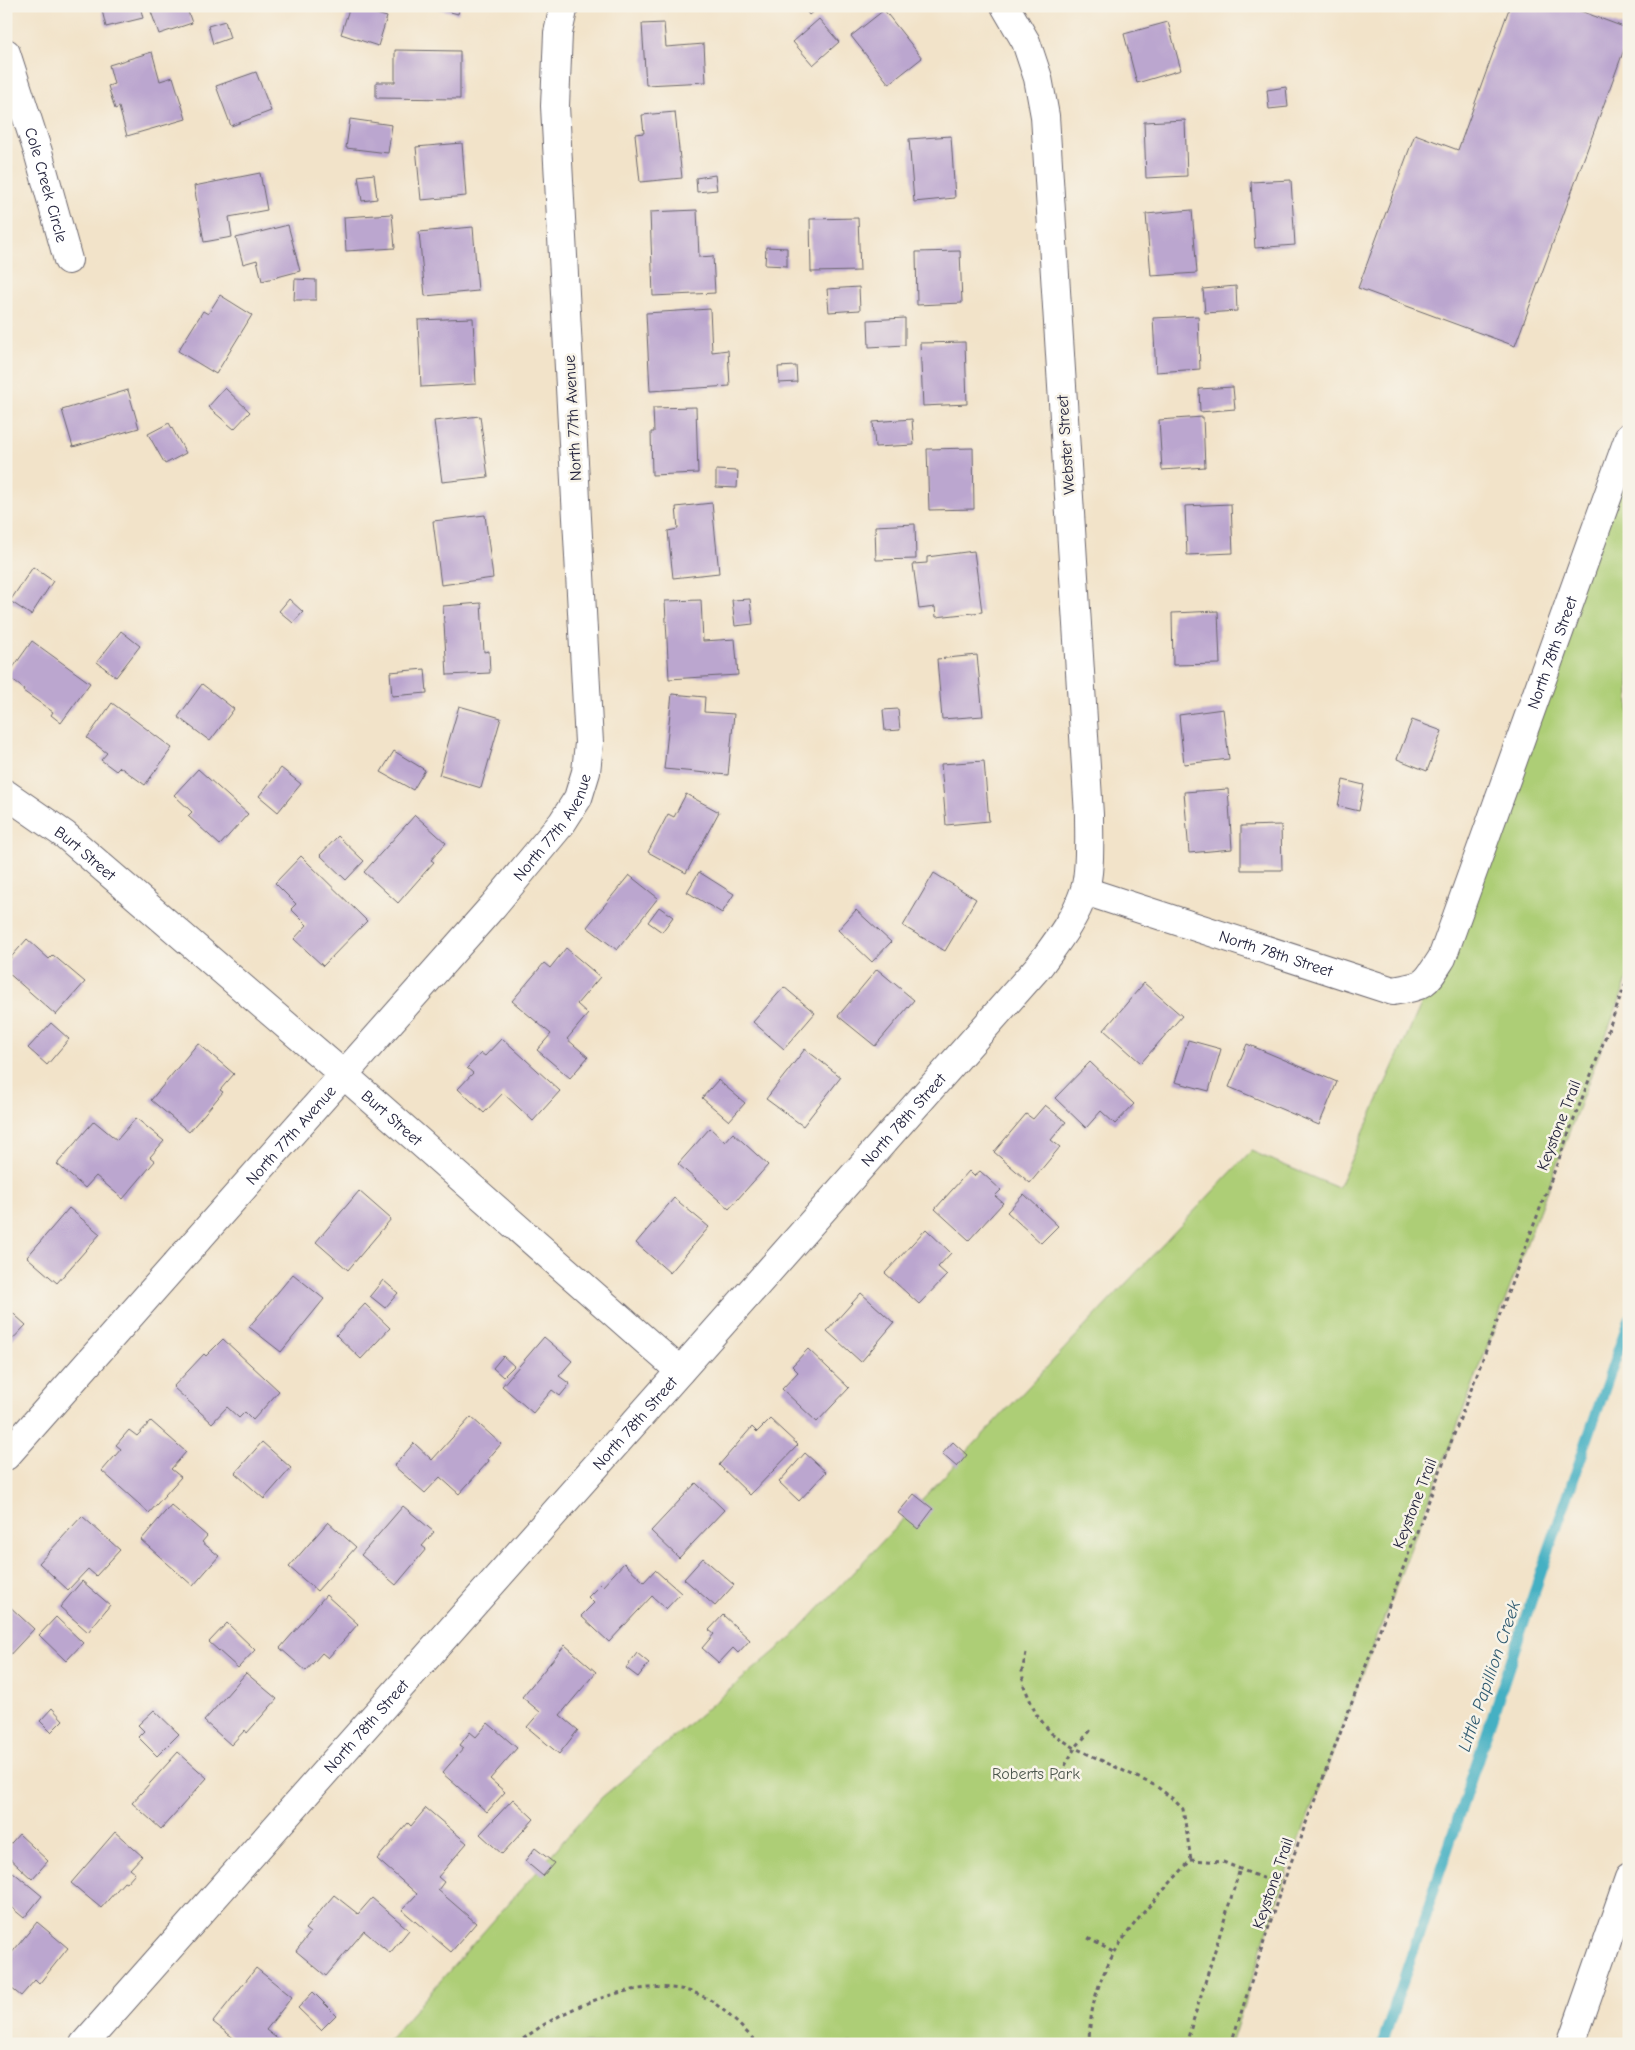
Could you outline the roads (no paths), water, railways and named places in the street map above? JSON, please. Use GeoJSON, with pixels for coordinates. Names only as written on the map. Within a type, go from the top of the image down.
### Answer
{"type":"FeatureCollection","features":[{"type":"Feature","properties":{"kind":"street","name":"North 77th Avenue"},"geometry":{"type":"LineString","coordinates":[[6,1456],[493,906],[562,823],[578,798],[586,772],[589,743],[554,106],[558,33],[564,6]]}},
{"type":"Feature","properties":{"kind":"street","name":"Webster Street"},"geometry":{"type":"LineString","coordinates":[[1005,6],[1026,42],[1038,78],[1045,116],[1089,815],[1089,853],[1084,892]]}},
{"type":"Feature","properties":{"kind":"street","name":"Cole Creek Circle"},"geometry":{"type":"LineString","coordinates":[[6,53],[38,152],[68,260]]}},
{"type":"Feature","properties":{"kind":"street","name":"North 78th Street"},"geometry":{"type":"LineString","coordinates":[[84,2044],[1040,965],[1064,931],[1084,892],[1393,991],[1417,987],[1427,982],[1442,958],[1629,437]]}},
{"type":"Feature","properties":{"kind":"street","name":"Burt Street"},"geometry":{"type":"LineString","coordinates":[[6,794],[64,835],[344,1075],[680,1371]]}},
{"type":"Feature","properties":{"kind":"street"},"geometry":{"type":"LineString","coordinates":[[1570,2044],[1629,1878]]}},
{"type":"Feature","properties":{"kind":"waterway","name":"Little Papillion Creek"},"geometry":{"type":"LineString","coordinates":[[1382,2044],[1525,1619],[1629,1319]]}},
{"type":"Feature","properties":{"kind":"park label","name":"Roberts Park"},"geometry":{"type":"Point","coordinates":[1036,1773]}}]}
